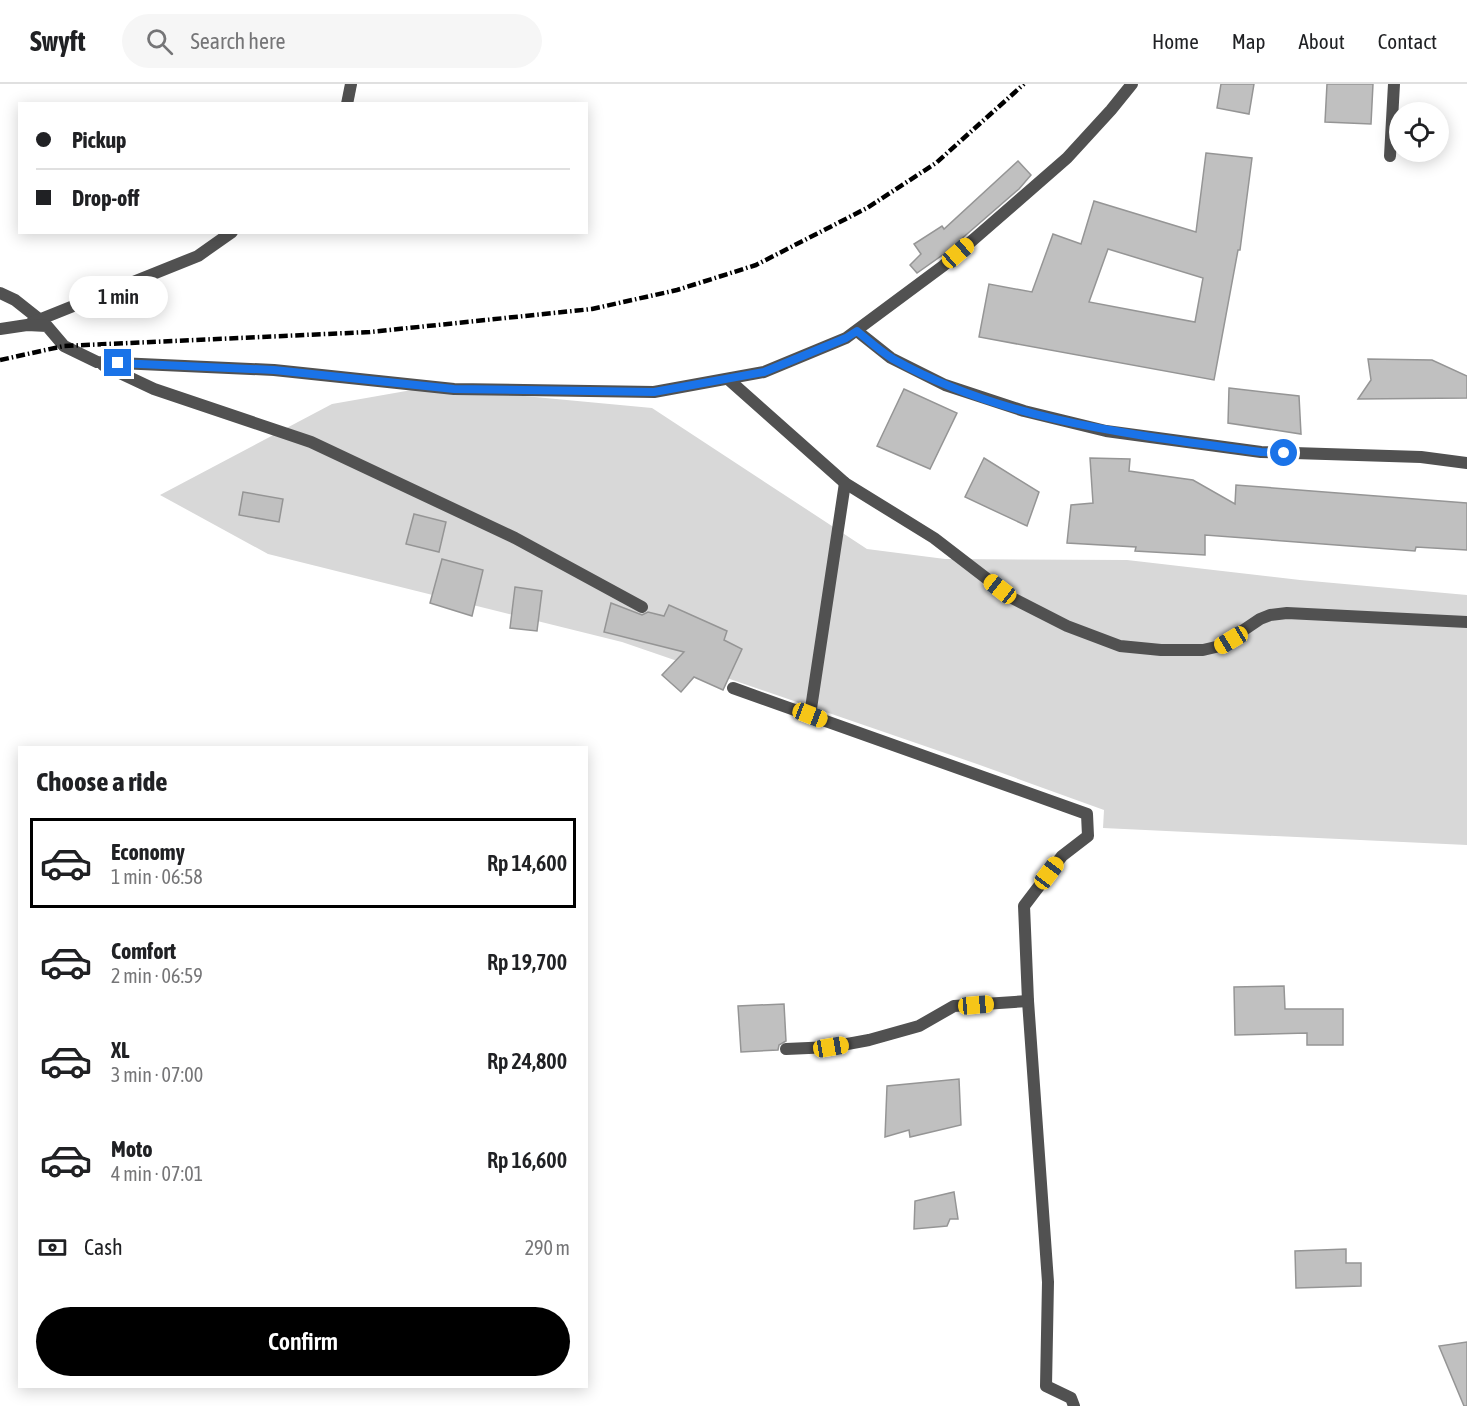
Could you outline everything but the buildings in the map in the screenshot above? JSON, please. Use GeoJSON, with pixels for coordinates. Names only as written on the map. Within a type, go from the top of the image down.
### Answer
{"type":"FeatureCollection","features":[{"type":"Feature","properties":{"kind":"street"},"geometry":{"type":"LineString","coordinates":[[347,102],[351,84]]}},
{"type":"Feature","properties":{"kind":"street"},"geometry":{"type":"LineString","coordinates":[[0,293],[15,300],[43,323],[64,346],[97,362],[274,370],[454,389],[654,392],[728,379],[764,372],[837,343],[857,331],[943,266],[1067,158],[1112,110],[1132,84]]}},
{"type":"Feature","properties":{"kind":"street"},"geometry":{"type":"LineString","coordinates":[[1393,102],[1394,84]]}},
{"type":"Feature","properties":{"kind":"street"},"geometry":{"type":"LineString","coordinates":[[0,329],[43,323],[198,256],[229,234]]}},
{"type":"Feature","properties":{"kind":"street"},"geometry":{"type":"LineString","coordinates":[[857,331],[891,358],[945,385],[1024,411],[1106,431],[1261,452],[1421,457],[1467,463]]}},
{"type":"Feature","properties":{"kind":"street"},"geometry":{"type":"LineString","coordinates":[[64,346],[153,388],[311,442],[515,538],[642,607]]}},
{"type":"Feature","properties":{"kind":"street"},"geometry":{"type":"LineString","coordinates":[[728,379],[845,483],[934,538],[1012,598],[1067,626],[1120,645],[1161,650],[1203,650],[1221,646],[1260,619],[1287,613],[1467,622]]}},
{"type":"Feature","properties":{"kind":"street"},"geometry":{"type":"LineString","coordinates":[[810,715],[845,483]]}},
{"type":"Feature","properties":{"kind":"street"},"geometry":{"type":"LineString","coordinates":[[733,688],[1087,814],[1088,836],[1062,856],[1024,906],[1028,1001],[1048,1282],[1046,1386],[1071,1398],[1074,1406]]}},
{"type":"Feature","properties":{"kind":"street"},"geometry":{"type":"LineString","coordinates":[[786,1049],[831,1047],[869,1040],[919,1026],[954,1006],[1028,1001]]}},
{"type":"Feature","properties":{"kind":"shaded area"},"geometry":{"type":"Polygon","coordinates":[[[429,387],[652,408],[867,549],[945,559],[1127,560],[1300,580],[1467,595],[1467,845],[1103,828],[1104,810],[622,642],[268,554],[160,495],[332,404],[429,387]]]}},
{"type":"Feature","properties":{"kind":"railway"},"geometry":{"type":"LineString","coordinates":[[0,360],[64,346],[370,332],[592,309],[677,290],[756,265],[867,208],[936,163],[1024,84]]}},
{"type":"Feature","properties":{"kind":"route"},"geometry":{"type":"LineString","coordinates":[[118,363],[274,370],[454,389],[654,392],[764,372],[818,351],[857,331],[891,358],[945,385],[1024,411],[1106,431],[1261,452],[1284,453]]}}]}
